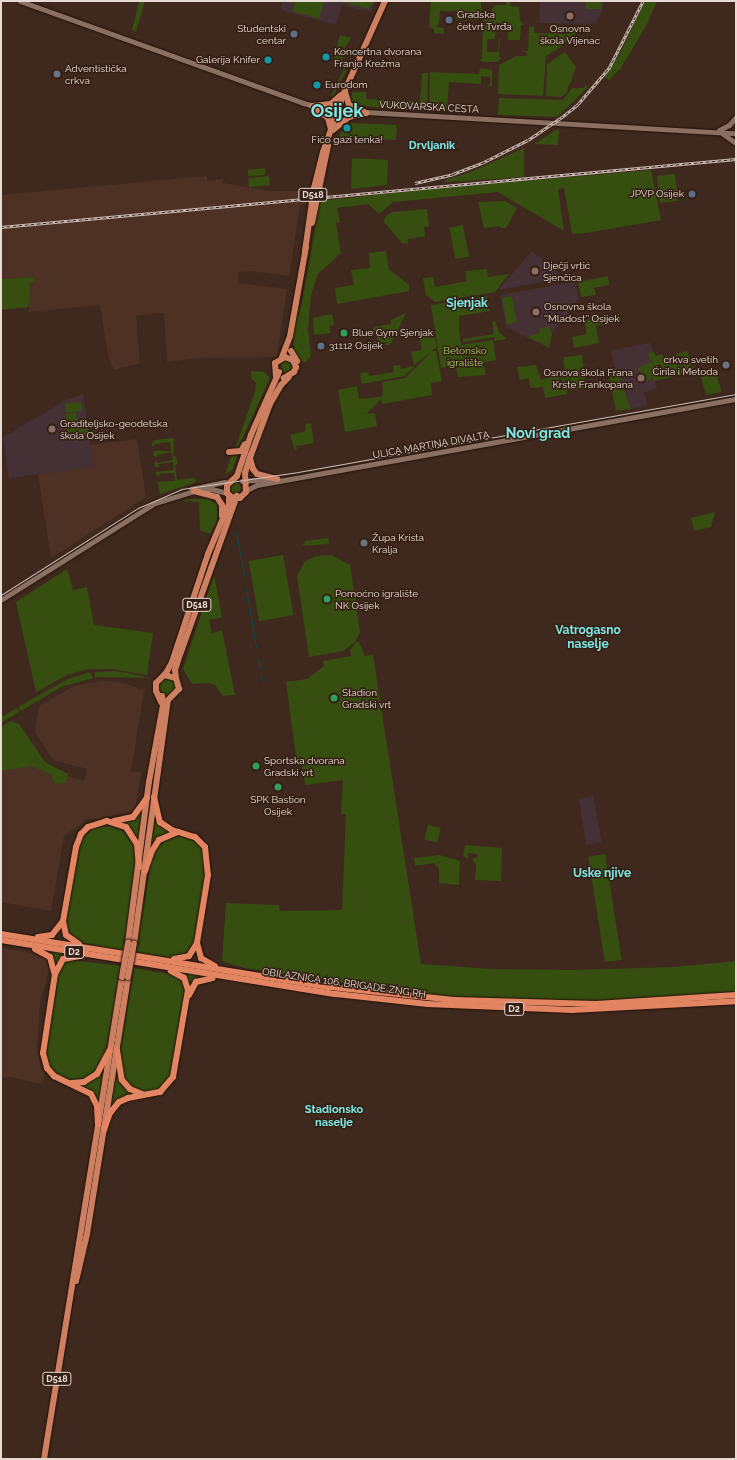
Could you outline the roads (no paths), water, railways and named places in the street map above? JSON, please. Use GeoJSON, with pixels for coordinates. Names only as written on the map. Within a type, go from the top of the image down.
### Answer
{"type":"FeatureCollection","features":[{"type":"Feature","properties":{"kind":"highway"},"geometry":{"type":"LineString","coordinates":[[23,941],[52,935],[63,921],[78,840],[84,830],[94,824],[133,817],[141,810],[150,797]]}},
{"type":"Feature","properties":{"kind":"highway"},"geometry":{"type":"LineString","coordinates":[[150,797],[160,822],[180,832],[196,837],[208,854],[208,875],[197,943],[185,958],[158,963]]}},
{"type":"Feature","properties":{"kind":"highway"},"geometry":{"type":"LineString","coordinates":[[112,821],[126,827],[135,838],[140,867]]}},
{"type":"Feature","properties":{"kind":"highway"},"geometry":{"type":"LineString","coordinates":[[146,871],[152,851],[159,840],[180,832]]}},
{"type":"Feature","properties":{"kind":"highway"},"geometry":{"type":"LineString","coordinates":[[63,921],[69,938],[92,952]]}},
{"type":"Feature","properties":{"kind":"highway","name":"OBILAZNICA 106. BRIGADE ZNG RH"},"geometry":{"type":"LineString","coordinates":[[1,934],[23,941]]}},
{"type":"Feature","properties":{"kind":"highway","name":"OBILAZNICA 106. BRIGADE ZNG RH"},"geometry":{"type":"LineString","coordinates":[[1,940],[23,941],[92,952],[376,1000],[480,1008],[627,1009],[736,1001]]}},
{"type":"Feature","properties":{"kind":"highway"},"geometry":{"type":"LineString","coordinates":[[23,941],[45,953],[52,960],[55,974]]}},
{"type":"Feature","properties":{"kind":"highway"},"geometry":{"type":"LineString","coordinates":[[197,943],[205,962],[229,974]]}},
{"type":"Feature","properties":{"kind":"highway"},"geometry":{"type":"LineString","coordinates":[[92,952],[68,957],[59,963],[55,974],[45,1031],[44,1058],[54,1076],[87,1090],[94,1098],[98,1124]]}},
{"type":"Feature","properties":{"kind":"highway"},"geometry":{"type":"LineString","coordinates":[[104,1130],[115,1105],[128,1098],[146,1095],[164,1089],[173,1077],[188,998],[188,985],[184,978],[158,963]]}},
{"type":"Feature","properties":{"kind":"highway"},"geometry":{"type":"LineString","coordinates":[[188,998],[193,986],[200,980],[229,974]]}},
{"type":"Feature","properties":{"kind":"highway","name":"OBILAZNICA 106. BRIGADE ZNG RH"},"geometry":{"type":"LineString","coordinates":[[229,974],[391,995],[476,1002],[596,1004],[736,995]]}},
{"type":"Feature","properties":{"kind":"highway"},"geometry":{"type":"LineString","coordinates":[[71,1084],[93,1077],[114,1050]]}},
{"type":"Feature","properties":{"kind":"highway"},"geometry":{"type":"LineString","coordinates":[[114,1050],[120,1075],[126,1085],[133,1091],[146,1095]]}},
{"type":"Feature","properties":{"kind":"main road","name":"VUKOVARSKA CESTA"},"geometry":{"type":"LineString","coordinates":[[20,1],[312,106],[338,111],[736,133]]}},
{"type":"Feature","properties":{"kind":"main road","name":"D518"},"geometry":{"type":"LineString","coordinates":[[226,493],[228,483],[243,467],[251,455],[278,383],[278,365],[286,354],[305,251],[331,132],[345,90],[385,1]]}},
{"type":"Feature","properties":{"kind":"main road"},"geometry":{"type":"LineString","coordinates":[[312,106],[333,103],[345,90]]}},
{"type":"Feature","properties":{"kind":"main road"},"geometry":{"type":"LineString","coordinates":[[345,90],[349,105],[367,113]]}},
{"type":"Feature","properties":{"kind":"main road"},"geometry":{"type":"LineString","coordinates":[[312,106],[328,118],[331,132],[349,117],[367,113]]}},
{"type":"Feature","properties":{"kind":"main road"},"geometry":{"type":"LineString","coordinates":[[714,131],[726,127],[736,117]]}},
{"type":"Feature","properties":{"kind":"main road"},"geometry":{"type":"LineString","coordinates":[[714,131],[730,137],[736,143]]}},
{"type":"Feature","properties":{"kind":"main road","name":"D518"},"geometry":{"type":"LineString","coordinates":[[164,710],[171,698],[179,689],[176,678],[175,662],[222,521],[244,491],[243,467],[251,435],[278,383],[296,369],[292,359],[286,354]]}},
{"type":"Feature","properties":{"kind":"main road","name":"D518"},"geometry":{"type":"LineString","coordinates":[[286,354],[299,368],[296,374],[287,377]]}},
{"type":"Feature","properties":{"kind":"main road"},"geometry":{"type":"LineString","coordinates":[[277,371],[287,377]]}},
{"type":"Feature","properties":{"kind":"main road"},"geometry":{"type":"LineString","coordinates":[[229,452],[241,451],[251,435]]}},
{"type":"Feature","properties":{"kind":"main road"},"geometry":{"type":"LineString","coordinates":[[251,455],[255,472],[264,478],[277,479]]}},
{"type":"Feature","properties":{"kind":"main road"},"geometry":{"type":"LineString","coordinates":[[234,477],[244,481]]}},
{"type":"Feature","properties":{"kind":"main road","name":"D518"},"geometry":{"type":"LineString","coordinates":[[131,944],[140,867],[164,710],[162,696],[159,690],[159,683],[167,675],[175,662],[202,589],[230,509],[224,482],[234,477]]}},
{"type":"Feature","properties":{"kind":"main road","name":"D518"},"geometry":{"type":"LineString","coordinates":[[238,498],[247,490],[244,481]]}},
{"type":"Feature","properties":{"kind":"main road"},"geometry":{"type":"LineString","coordinates":[[194,491],[209,493],[217,497],[222,505],[222,521]]}},
{"type":"Feature","properties":{"kind":"main road"},"geometry":{"type":"LineString","coordinates":[[226,493],[238,498]]}},
{"type":"Feature","properties":{"kind":"main road","name":"D518"},"geometry":{"type":"LineString","coordinates":[[171,698],[180,694],[183,686],[175,662]]}},
{"type":"Feature","properties":{"kind":"main road"},"geometry":{"type":"LineString","coordinates":[[167,675],[176,678]]}},
{"type":"Feature","properties":{"kind":"main road","name":"D518"},"geometry":{"type":"LineString","coordinates":[[164,710],[155,685],[167,675]]}},
{"type":"Feature","properties":{"kind":"main road"},"geometry":{"type":"LineString","coordinates":[[162,696],[171,698]]}},
{"type":"Feature","properties":{"kind":"main road","name":"D518"},"geometry":{"type":"LineString","coordinates":[[70,1300],[84,1251],[104,1130],[125,977],[146,871],[150,797]]}},
{"type":"Feature","properties":{"kind":"main road","name":"D518"},"geometry":{"type":"LineString","coordinates":[[44,1459],[98,1124],[114,1050]]}},
{"type":"Feature","properties":{"kind":"street","name":"ULICA MARTINA DIVALTA"},"geometry":{"type":"LineString","coordinates":[[247,490],[257,485],[736,399]]}},
{"type":"Feature","properties":{"kind":"street","name":"ULICA MARTINA DIVALTA"},"geometry":{"type":"LineString","coordinates":[[244,481],[294,479]]}},
{"type":"Feature","properties":{"kind":"street"},"geometry":{"type":"LineString","coordinates":[[1,600],[159,501],[180,492],[224,482]]}},
{"type":"Feature","properties":{"kind":"street"},"geometry":{"type":"LineString","coordinates":[[159,501],[194,491],[226,493]]}},
{"type":"Feature","properties":{"kind":"waterway"},"geometry":{"type":"LineString","coordinates":[[236,532],[244,575]]}},
{"type":"Feature","properties":{"kind":"waterway"},"geometry":{"type":"LineString","coordinates":[[246,588],[256,647]]}},
{"type":"Feature","properties":{"kind":"waterway"},"geometry":{"type":"LineString","coordinates":[[258,659],[260,669]]}},
{"type":"Feature","properties":{"kind":"waterway"},"geometry":{"type":"LineString","coordinates":[[261,675],[263,683]]}},
{"type":"Feature","properties":{"kind":"tram line"},"geometry":{"type":"LineString","coordinates":[[1,595],[138,508],[182,489],[298,472],[736,394]]}},
{"type":"Feature","properties":{"kind":"railway"},"geometry":{"type":"LineString","coordinates":[[415,183],[453,174],[482,163],[528,140],[561,118],[578,104],[609,68],[643,1]]}},
{"type":"Feature","properties":{"kind":"railway"},"geometry":{"type":"LineString","coordinates":[[1,227],[736,159]]}},
{"type":"Feature","properties":{"kind":"place","name":"Osnovna škola Vijenac"},"geometry":{"type":"Point","coordinates":[570,16]}},
{"type":"Feature","properties":{"kind":"place","name":"Gradska četvrt Tvrđa"},"geometry":{"type":"Point","coordinates":[449,20]}},
{"type":"Feature","properties":{"kind":"place","name":"Studentski centar"},"geometry":{"type":"Point","coordinates":[294,34]}},
{"type":"Feature","properties":{"kind":"place","name":"Koncertna dvorana Franjo Krežma"},"geometry":{"type":"Point","coordinates":[326,57]}},
{"type":"Feature","properties":{"kind":"place","name":"Galerija Knifer"},"geometry":{"type":"Point","coordinates":[268,60]}},
{"type":"Feature","properties":{"kind":"place","name":"Adventistička crkva"},"geometry":{"type":"Point","coordinates":[57,74]}},
{"type":"Feature","properties":{"kind":"place","name":"Eurodom"},"geometry":{"type":"Point","coordinates":[317,85]}},
{"type":"Feature","properties":{"kind":"place","name":"Fićo gazi tenka!"},"geometry":{"type":"Point","coordinates":[347,128]}},
{"type":"Feature","properties":{"kind":"place","name":"JPVP Osijek"},"geometry":{"type":"Point","coordinates":[692,194]}},
{"type":"Feature","properties":{"kind":"place","name":"Dječji vrtić Sjenčica"},"geometry":{"type":"Point","coordinates":[535,271]}},
{"type":"Feature","properties":{"kind":"place","name":"Osnovna škola ''Mladost'' Osijek"},"geometry":{"type":"Point","coordinates":[536,312]}},
{"type":"Feature","properties":{"kind":"place","name":"Blue Gym Sjenjak"},"geometry":{"type":"Point","coordinates":[344,333]}},
{"type":"Feature","properties":{"kind":"place","name":"31112 Osijek"},"geometry":{"type":"Point","coordinates":[321,346]}},
{"type":"Feature","properties":{"kind":"place","name":"crkva svetih Ćirila i Metoda"},"geometry":{"type":"Point","coordinates":[726,365]}},
{"type":"Feature","properties":{"kind":"place","name":"Osnova škola Frana Krste Frankopana"},"geometry":{"type":"Point","coordinates":[641,378]}},
{"type":"Feature","properties":{"kind":"place","name":"Graditeljsko-geodetska škola Osijek"},"geometry":{"type":"Point","coordinates":[52,429]}},
{"type":"Feature","properties":{"kind":"place","name":"Župa Krista Kralja"},"geometry":{"type":"Point","coordinates":[364,543]}},
{"type":"Feature","properties":{"kind":"place","name":"Pomoćno igralište NK Osijek"},"geometry":{"type":"Point","coordinates":[327,599]}},
{"type":"Feature","properties":{"kind":"place","name":"Stadion Gradski vrt"},"geometry":{"type":"Point","coordinates":[334,698]}},
{"type":"Feature","properties":{"kind":"place","name":"Sportska dvorana Gradski vrt"},"geometry":{"type":"Point","coordinates":[256,766]}},
{"type":"Feature","properties":{"kind":"place","name":"SPK Bastion Osijek"},"geometry":{"type":"Point","coordinates":[278,787]}},
{"type":"Feature","properties":{"kind":"district","name":"Osijek"},"geometry":{"type":"Point","coordinates":[337,111]}},
{"type":"Feature","properties":{"kind":"district","name":"Drvljanik"},"geometry":{"type":"Point","coordinates":[432,146]}},
{"type":"Feature","properties":{"kind":"district","name":"Sjenjak"},"geometry":{"type":"Point","coordinates":[467,304]}},
{"type":"Feature","properties":{"kind":"district","name":"Novi grad"},"geometry":{"type":"Point","coordinates":[538,433]}},
{"type":"Feature","properties":{"kind":"district","name":"Vatrogasno naselje"},"geometry":{"type":"Point","coordinates":[588,638]}},
{"type":"Feature","properties":{"kind":"district","name":"Uske njive"},"geometry":{"type":"Point","coordinates":[602,874]}},
{"type":"Feature","properties":{"kind":"district","name":"Stadionsko naselje"},"geometry":{"type":"Point","coordinates":[334,1117]}},
{"type":"Feature","properties":{"kind":"park label","name":"Betonsko igralište"},"geometry":{"type":"Point","coordinates":[465,356]}}]}
